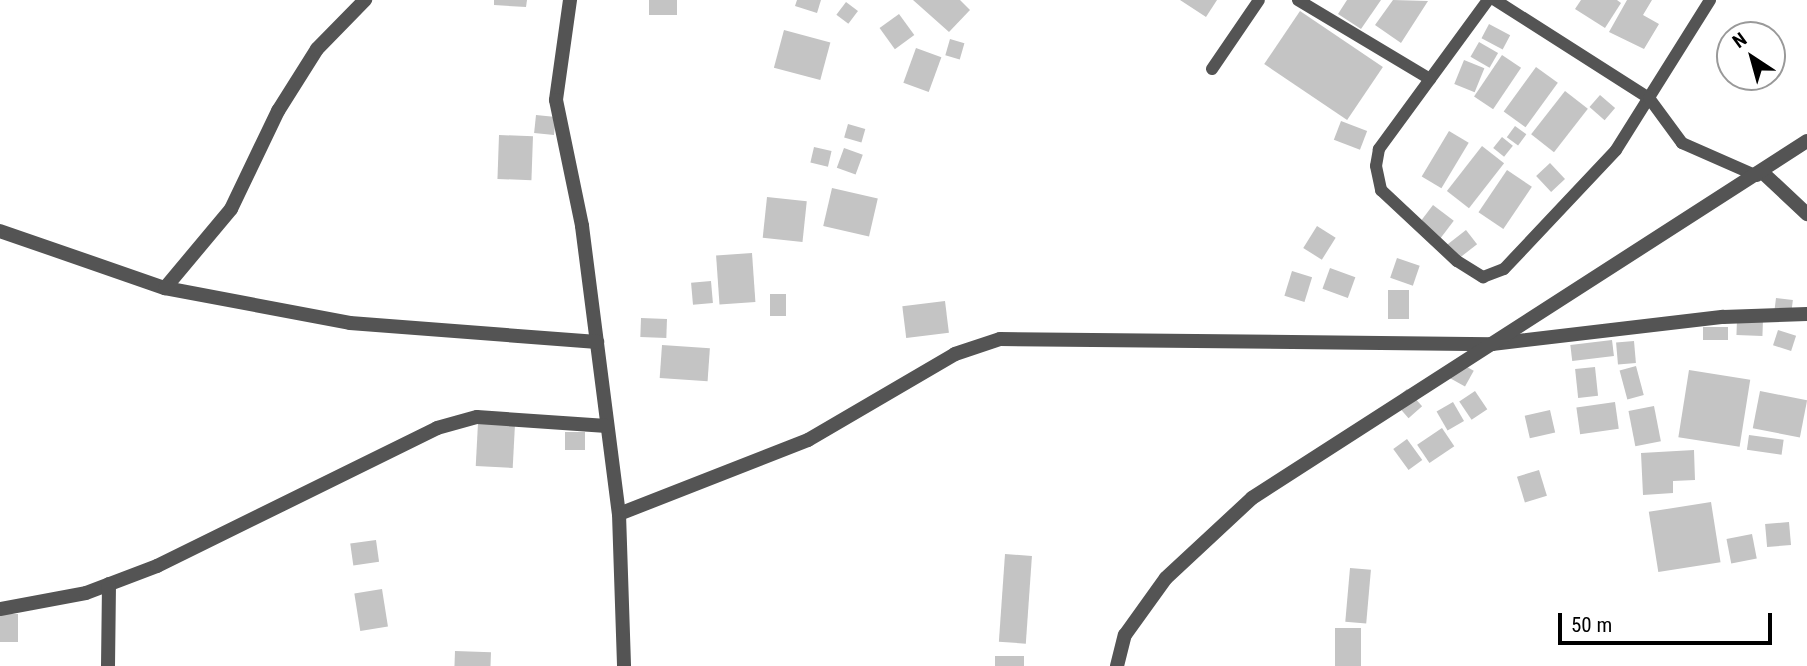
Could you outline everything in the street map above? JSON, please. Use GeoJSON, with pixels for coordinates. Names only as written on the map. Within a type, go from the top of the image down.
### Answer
{"type":"FeatureCollection","features":[{"type":"Feature","properties":{"kind":"street"},"geometry":{"type":"LineString","coordinates":[[165,288],[231,209],[278,111],[317,49],[365,0]]}},
{"type":"Feature","properties":{"kind":"street"},"geometry":{"type":"LineString","coordinates":[[570,0],[556,100],[582,226],[619,514],[624,666]]}},
{"type":"Feature","properties":{"kind":"street"},"geometry":{"type":"LineString","coordinates":[[1117,666],[1125,635],[1166,578],[1252,498],[1760,174],[1807,141]]}},
{"type":"Feature","properties":{"kind":"street"},"geometry":{"type":"LineString","coordinates":[[1760,174],[1807,214]]}},
{"type":"Feature","properties":{"kind":"street"},"geometry":{"type":"LineString","coordinates":[[0,231],[165,288],[351,323],[597,342]]}},
{"type":"Feature","properties":{"kind":"street"},"geometry":{"type":"LineString","coordinates":[[619,514],[808,440],[955,354],[1000,340],[1492,344],[1723,317],[1807,313]]}},
{"type":"Feature","properties":{"kind":"street"},"geometry":{"type":"LineString","coordinates":[[0,609],[109,584],[157,566],[437,428],[477,417],[607,426]]}},
{"type":"Feature","properties":{"kind":"street"},"geometry":{"type":"LineString","coordinates":[[108,666],[109,584]]}},
{"type":"Feature","properties":{"kind":"lane"},"geometry":{"type":"LineString","coordinates":[[1212,69],[1259,0]]}},
{"type":"Feature","properties":{"kind":"lane"},"geometry":{"type":"LineString","coordinates":[[1298,0],[1430,79]]}},
{"type":"Feature","properties":{"kind":"lane"},"geometry":{"type":"LineString","coordinates":[[1488,0],[1379,149],[1377,179],[1381,190],[1457,261],[1483,277],[1504,269],[1597,171],[1648,98],[1710,0]]}},
{"type":"Feature","properties":{"kind":"lane"},"geometry":{"type":"LineString","coordinates":[[1495,0],[1648,98],[1682,143],[1760,174]]}},
{"type":"Feature","properties":{"kind":"building"},"geometry":{"type":"Polygon","coordinates":[[[494,0],[527,0],[526,7],[494,5],[494,0]]]}},
{"type":"Feature","properties":{"kind":"building"},"geometry":{"type":"Polygon","coordinates":[[[649,0],[677,0],[677,15],[649,15],[649,0]]]}},
{"type":"Feature","properties":{"kind":"building"},"geometry":{"type":"Polygon","coordinates":[[[797,0],[821,0],[817,13],[795,6],[797,0]]]}},
{"type":"Feature","properties":{"kind":"building"},"geometry":{"type":"Polygon","coordinates":[[[913,0],[960,0],[970,10],[949,32],[913,0]]]}},
{"type":"Feature","properties":{"kind":"building"},"geometry":{"type":"Polygon","coordinates":[[[1180,0],[1217,0],[1206,17],[1180,0]]]}},
{"type":"Feature","properties":{"kind":"building"},"geometry":{"type":"Polygon","coordinates":[[[1347,0],[1381,0],[1361,29],[1338,14],[1347,0]]]}},
{"type":"Feature","properties":{"kind":"building"},"geometry":{"type":"Polygon","coordinates":[[[1393,0],[1428,1],[1401,43],[1375,25],[1393,0]]]}},
{"type":"Feature","properties":{"kind":"building"},"geometry":{"type":"Polygon","coordinates":[[[1581,0],[1617,0],[1621,3],[1605,28],[1575,9],[1581,0]]]}},
{"type":"Feature","properties":{"kind":"building"},"geometry":{"type":"Polygon","coordinates":[[[1627,0],[1652,0],[1643,15],[1659,24],[1644,49],[1609,32],[1627,0]]]}},
{"type":"Feature","properties":{"kind":"building"},"geometry":{"type":"Polygon","coordinates":[[[846,2],[858,11],[848,24],[836,15],[846,2]]]}},
{"type":"Feature","properties":{"kind":"building"},"geometry":{"type":"Polygon","coordinates":[[[1300,11],[1383,67],[1347,120],[1264,64],[1300,11]]]}},
{"type":"Feature","properties":{"kind":"building"},"geometry":{"type":"Polygon","coordinates":[[[899,14],[914,35],[895,49],[880,28],[899,14]]]}},
{"type":"Feature","properties":{"kind":"building"},"geometry":{"type":"Polygon","coordinates":[[[1489,24],[1510,35],[1503,49],[1481,38],[1489,24]]]}},
{"type":"Feature","properties":{"kind":"building"},"geometry":{"type":"Polygon","coordinates":[[[784,30],[830,42],[820,80],[774,68],[784,30]]]}},
{"type":"Feature","properties":{"kind":"building"},"geometry":{"type":"Polygon","coordinates":[[[950,39],[964,43],[960,59],[945,55],[950,39]]]}},
{"type":"Feature","properties":{"kind":"building"},"geometry":{"type":"Polygon","coordinates":[[[1479,42],[1498,53],[1490,68],[1470,57],[1479,42]]]}},
{"type":"Feature","properties":{"kind":"building"},"geometry":{"type":"Polygon","coordinates":[[[916,48],[941,57],[929,92],[903,83],[916,48]]]}},
{"type":"Feature","properties":{"kind":"building"},"geometry":{"type":"Polygon","coordinates":[[[1502,55],[1521,68],[1493,109],[1474,96],[1502,55]]]}},
{"type":"Feature","properties":{"kind":"building"},"geometry":{"type":"Polygon","coordinates":[[[1464,60],[1484,68],[1475,92],[1454,84],[1464,60]]]}},
{"type":"Feature","properties":{"kind":"building"},"geometry":{"type":"Polygon","coordinates":[[[1536,67],[1558,83],[1526,127],[1504,111],[1536,67]]]}},
{"type":"Feature","properties":{"kind":"building"},"geometry":{"type":"Polygon","coordinates":[[[1565,91],[1588,109],[1554,152],[1531,134],[1565,91]]]}},
{"type":"Feature","properties":{"kind":"building"},"geometry":{"type":"Polygon","coordinates":[[[1600,95],[1615,108],[1605,120],[1590,107],[1600,95]]]}},
{"type":"Feature","properties":{"kind":"building"},"geometry":{"type":"Polygon","coordinates":[[[536,115],[556,117],[554,135],[534,133],[536,115]]]}},
{"type":"Feature","properties":{"kind":"building"},"geometry":{"type":"Polygon","coordinates":[[[1341,121],[1367,131],[1360,150],[1334,140],[1341,121]]]}},
{"type":"Feature","properties":{"kind":"building"},"geometry":{"type":"Polygon","coordinates":[[[848,124],[865,129],[861,142],[844,137],[848,124]]]}},
{"type":"Feature","properties":{"kind":"building"},"geometry":{"type":"Polygon","coordinates":[[[1515,126],[1526,134],[1518,146],[1507,137],[1515,126]]]}},
{"type":"Feature","properties":{"kind":"building"},"geometry":{"type":"Polygon","coordinates":[[[1449,131],[1469,143],[1441,188],[1422,176],[1449,131]]]}},
{"type":"Feature","properties":{"kind":"building"},"geometry":{"type":"Polygon","coordinates":[[[499,135],[533,136],[531,180],[497,179],[499,135]]]}},
{"type":"Feature","properties":{"kind":"building"},"geometry":{"type":"Polygon","coordinates":[[[1502,137],[1513,146],[1504,157],[1493,148],[1502,137]]]}},
{"type":"Feature","properties":{"kind":"building"},"geometry":{"type":"Polygon","coordinates":[[[1482,146],[1504,163],[1469,208],[1447,191],[1482,146]]]}},
{"type":"Feature","properties":{"kind":"building"},"geometry":{"type":"Polygon","coordinates":[[[814,147],[832,151],[828,167],[810,163],[814,147]]]}},
{"type":"Feature","properties":{"kind":"building"},"geometry":{"type":"Polygon","coordinates":[[[844,148],[863,155],[856,175],[837,168],[844,148]]]}},
{"type":"Feature","properties":{"kind":"building"},"geometry":{"type":"Polygon","coordinates":[[[1550,163],[1565,179],[1551,192],[1536,176],[1550,163]]]}},
{"type":"Feature","properties":{"kind":"building"},"geometry":{"type":"Polygon","coordinates":[[[1507,170],[1532,187],[1503,229],[1478,212],[1507,170]]]}},
{"type":"Feature","properties":{"kind":"building"},"geometry":{"type":"Polygon","coordinates":[[[832,188],[878,199],[869,237],[823,226],[832,188]]]}},
{"type":"Feature","properties":{"kind":"building"},"geometry":{"type":"Polygon","coordinates":[[[767,197],[807,201],[802,242],[763,238],[767,197]]]}},
{"type":"Feature","properties":{"kind":"building"},"geometry":{"type":"Polygon","coordinates":[[[1433,205],[1454,221],[1440,239],[1419,223],[1433,205]]]}},
{"type":"Feature","properties":{"kind":"building"},"geometry":{"type":"Polygon","coordinates":[[[1317,226],[1336,238],[1322,260],[1303,248],[1317,226]]]}},
{"type":"Feature","properties":{"kind":"building"},"geometry":{"type":"Polygon","coordinates":[[[1466,230],[1477,244],[1458,259],[1447,245],[1466,230]]]}},
{"type":"Feature","properties":{"kind":"building"},"geometry":{"type":"Polygon","coordinates":[[[752,253],[755,302],[720,304],[716,256],[752,253]]]}},
{"type":"Feature","properties":{"kind":"building"},"geometry":{"type":"Polygon","coordinates":[[[1397,258],[1420,266],[1413,286],[1390,278],[1397,258]]]}},
{"type":"Feature","properties":{"kind":"building"},"geometry":{"type":"Polygon","coordinates":[[[1330,268],[1355,277],[1348,298],[1322,289],[1330,268]]]}},
{"type":"Feature","properties":{"kind":"building"},"geometry":{"type":"Polygon","coordinates":[[[1292,271],[1312,277],[1304,302],[1284,296],[1292,271]]]}},
{"type":"Feature","properties":{"kind":"building"},"geometry":{"type":"Polygon","coordinates":[[[711,281],[713,303],[693,305],[691,283],[711,281]]]}},
{"type":"Feature","properties":{"kind":"building"},"geometry":{"type":"Polygon","coordinates":[[[1388,290],[1409,290],[1409,319],[1388,319],[1388,290]]]}},
{"type":"Feature","properties":{"kind":"building"},"geometry":{"type":"Polygon","coordinates":[[[770,294],[786,294],[786,316],[770,316],[770,294]]]}},
{"type":"Feature","properties":{"kind":"building"},"geometry":{"type":"Polygon","coordinates":[[[1776,298],[1793,300],[1791,314],[1774,312],[1776,298]]]}},
{"type":"Feature","properties":{"kind":"building"},"geometry":{"type":"Polygon","coordinates":[[[945,301],[949,333],[906,338],[902,306],[945,301]]]}},
{"type":"Feature","properties":{"kind":"building"},"geometry":{"type":"Polygon","coordinates":[[[641,318],[667,319],[666,338],[640,337],[641,318]]]}},
{"type":"Feature","properties":{"kind":"building"},"geometry":{"type":"Polygon","coordinates":[[[1737,319],[1763,320],[1762,336],[1736,335],[1737,319]]]}},
{"type":"Feature","properties":{"kind":"building"},"geometry":{"type":"Polygon","coordinates":[[[1703,327],[1728,327],[1728,340],[1703,340],[1703,327]]]}},
{"type":"Feature","properties":{"kind":"building"},"geometry":{"type":"Polygon","coordinates":[[[1778,330],[1796,336],[1791,351],[1773,345],[1778,330]]]}},
{"type":"Feature","properties":{"kind":"building"},"geometry":{"type":"Polygon","coordinates":[[[1612,340],[1614,356],[1572,361],[1570,345],[1612,340]]]}},
{"type":"Feature","properties":{"kind":"building"},"geometry":{"type":"Polygon","coordinates":[[[1634,341],[1636,363],[1618,364],[1616,343],[1634,341]]]}},
{"type":"Feature","properties":{"kind":"building"},"geometry":{"type":"Polygon","coordinates":[[[662,345],[710,348],[708,381],[660,378],[662,345]]]}},
{"type":"Feature","properties":{"kind":"building"},"geometry":{"type":"Polygon","coordinates":[[[1458,362],[1474,371],[1465,386],[1449,378],[1458,362]]]}},
{"type":"Feature","properties":{"kind":"building"},"geometry":{"type":"Polygon","coordinates":[[[1636,366],[1644,395],[1627,399],[1620,370],[1636,366]]]}},
{"type":"Feature","properties":{"kind":"building"},"geometry":{"type":"Polygon","coordinates":[[[1595,367],[1598,396],[1578,398],[1575,369],[1595,367]]]}},
{"type":"Feature","properties":{"kind":"building"},"geometry":{"type":"Polygon","coordinates":[[[1689,370],[1750,380],[1740,447],[1678,437],[1689,370]]]}},
{"type":"Feature","properties":{"kind":"building"},"geometry":{"type":"Polygon","coordinates":[[[1407,389],[1422,406],[1409,418],[1393,401],[1407,389]]]}},
{"type":"Feature","properties":{"kind":"building"},"geometry":{"type":"Polygon","coordinates":[[[1475,391],[1487,409],[1472,420],[1459,402],[1475,391]]]}},
{"type":"Feature","properties":{"kind":"building"},"geometry":{"type":"Polygon","coordinates":[[[1760,391],[1807,400],[1800,437],[1753,428],[1760,391]]]}},
{"type":"Feature","properties":{"kind":"building"},"geometry":{"type":"Polygon","coordinates":[[[1453,402],[1464,421],[1448,431],[1437,412],[1453,402]]]}},
{"type":"Feature","properties":{"kind":"building"},"geometry":{"type":"Polygon","coordinates":[[[1615,402],[1619,429],[1580,434],[1576,407],[1615,402]]]}},
{"type":"Feature","properties":{"kind":"building"},"geometry":{"type":"Polygon","coordinates":[[[1654,406],[1661,441],[1635,446],[1628,411],[1654,406]]]}},
{"type":"Feature","properties":{"kind":"building"},"geometry":{"type":"Polygon","coordinates":[[[1550,410],[1555,432],[1530,438],[1525,416],[1550,410]]]}},
{"type":"Feature","properties":{"kind":"building"},"geometry":{"type":"Polygon","coordinates":[[[478,423],[515,425],[513,468],[476,466],[478,423]]]}},
{"type":"Feature","properties":{"kind":"building"},"geometry":{"type":"Polygon","coordinates":[[[1442,428],[1454,446],[1429,463],[1417,445],[1442,428]]]}},
{"type":"Feature","properties":{"kind":"building"},"geometry":{"type":"Polygon","coordinates":[[[565,432],[585,432],[585,450],[565,450],[565,432]]]}},
{"type":"Feature","properties":{"kind":"building"},"geometry":{"type":"Polygon","coordinates":[[[1749,435],[1784,440],[1782,455],[1747,450],[1749,435]]]}},
{"type":"Feature","properties":{"kind":"building"},"geometry":{"type":"Polygon","coordinates":[[[1407,439],[1422,460],[1409,470],[1393,449],[1407,439]]]}},
{"type":"Feature","properties":{"kind":"building"},"geometry":{"type":"Polygon","coordinates":[[[1694,450],[1695,480],[1673,481],[1673,493],[1643,495],[1641,453],[1694,450]]]}},
{"type":"Feature","properties":{"kind":"building"},"geometry":{"type":"Polygon","coordinates":[[[1539,470],[1547,496],[1525,503],[1517,477],[1539,470]]]}},
{"type":"Feature","properties":{"kind":"building"},"geometry":{"type":"Polygon","coordinates":[[[1711,502],[1721,562],[1658,572],[1649,512],[1711,502]]]}},
{"type":"Feature","properties":{"kind":"building"},"geometry":{"type":"Polygon","coordinates":[[[1789,522],[1791,545],[1767,547],[1765,524],[1789,522]]]}},
{"type":"Feature","properties":{"kind":"building"},"geometry":{"type":"Polygon","coordinates":[[[1752,534],[1757,559],[1731,564],[1726,539],[1752,534]]]}},
{"type":"Feature","properties":{"kind":"building"},"geometry":{"type":"Polygon","coordinates":[[[376,540],[379,562],[353,565],[350,544],[376,540]]]}},
{"type":"Feature","properties":{"kind":"building"},"geometry":{"type":"Polygon","coordinates":[[[1005,554],[1032,556],[1026,644],[999,642],[1005,554]]]}},
{"type":"Feature","properties":{"kind":"building"},"geometry":{"type":"Polygon","coordinates":[[[1350,568],[1371,570],[1366,624],[1345,622],[1350,568]]]}},
{"type":"Feature","properties":{"kind":"building"},"geometry":{"type":"Polygon","coordinates":[[[382,589],[388,627],[360,631],[354,593],[382,589]]]}},
{"type":"Feature","properties":{"kind":"building"},"geometry":{"type":"Polygon","coordinates":[[[0,614],[18,614],[18,642],[0,642],[0,614]]]}},
{"type":"Feature","properties":{"kind":"building"},"geometry":{"type":"Polygon","coordinates":[[[1335,628],[1361,628],[1361,666],[1335,666],[1335,628]]]}},
{"type":"Feature","properties":{"kind":"building"},"geometry":{"type":"Polygon","coordinates":[[[455,651],[491,652],[490,666],[454,666],[455,651]]]}},
{"type":"Feature","properties":{"kind":"building"},"geometry":{"type":"Polygon","coordinates":[[[995,656],[1024,656],[1024,666],[995,666],[995,656]]]}}]}
